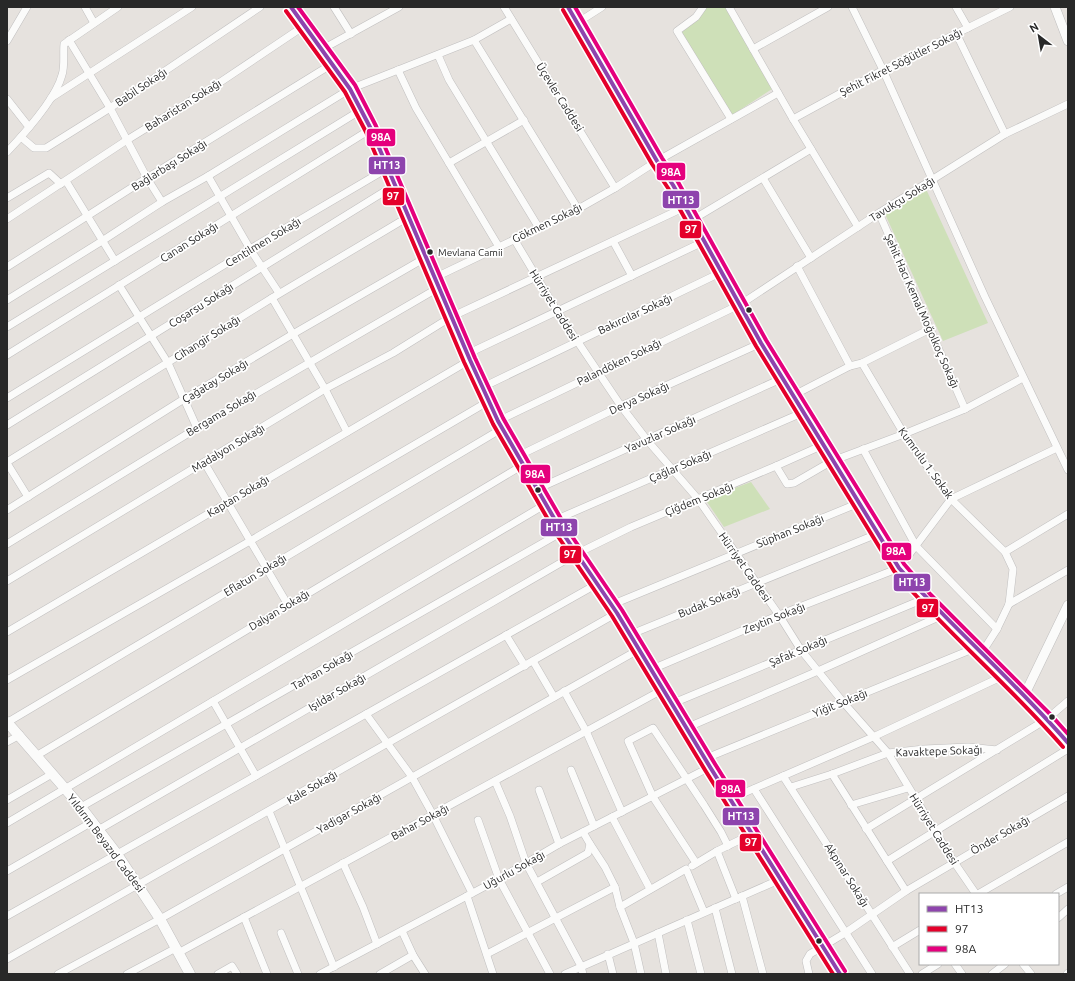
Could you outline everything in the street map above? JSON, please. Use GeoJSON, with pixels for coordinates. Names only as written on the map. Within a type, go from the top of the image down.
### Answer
{"type":"FeatureCollection","features":[{"type":"Feature","properties":{"kind":"main road"},"geometry":{"type":"LineString","coordinates":[[568,7],[705,241],[761,343],[899,568],[978,651],[1048,719],[1068,742]]}},
{"type":"Feature","properties":{"kind":"main road","name":"Yıldırım Beyazıd Caddesi"},"geometry":{"type":"LineString","coordinates":[[7,722],[20,735],[36,756],[81,807],[117,854],[160,919],[190,974]]}},
{"type":"Feature","properties":{"kind":"street"},"geometry":{"type":"LineString","coordinates":[[7,41],[27,7]]}},
{"type":"Feature","properties":{"kind":"street"},"geometry":{"type":"LineString","coordinates":[[85,7],[94,23]]}},
{"type":"Feature","properties":{"kind":"street"},"geometry":{"type":"LineString","coordinates":[[7,152],[40,113],[63,74],[64,44],[118,7]]}},
{"type":"Feature","properties":{"kind":"street"},"geometry":{"type":"LineString","coordinates":[[49,99],[192,7]]}},
{"type":"Feature","properties":{"kind":"street","name":"Babil Sokağı"},"geometry":{"type":"LineString","coordinates":[[21,137],[34,148],[46,148],[110,108],[260,7]]}},
{"type":"Feature","properties":{"kind":"street"},"geometry":{"type":"LineString","coordinates":[[291,7],[350,89],[371,129],[468,357],[500,424],[523,465],[562,532],[617,614],[704,759],[840,974]]}},
{"type":"Feature","properties":{"kind":"street"},"geometry":{"type":"LineString","coordinates":[[334,7],[351,34]]}},
{"type":"Feature","properties":{"kind":"street","name":"Üçevler Caddesi"},"geometry":{"type":"LineString","coordinates":[[504,7],[615,188]]}},
{"type":"Feature","properties":{"kind":"street"},"geometry":{"type":"LineString","coordinates":[[577,23],[602,7]]}},
{"type":"Feature","properties":{"kind":"street"},"geometry":{"type":"LineString","coordinates":[[703,7],[696,17],[678,31],[731,119]]}},
{"type":"Feature","properties":{"kind":"street"},"geometry":{"type":"LineString","coordinates":[[729,7],[778,93],[858,227]]}},
{"type":"Feature","properties":{"kind":"street"},"geometry":{"type":"LineString","coordinates":[[753,49],[828,7]]}},
{"type":"Feature","properties":{"kind":"street"},"geometry":{"type":"LineString","coordinates":[[852,7],[883,70],[985,297],[1068,470]]}},
{"type":"Feature","properties":{"kind":"street"},"geometry":{"type":"LineString","coordinates":[[956,7],[968,28]]}},
{"type":"Feature","properties":{"kind":"street","name":"Şehit Fikret Söğütler Sokağı"},"geometry":{"type":"LineString","coordinates":[[794,119],[883,70],[957,35],[1010,7]]}},
{"type":"Feature","properties":{"kind":"street"},"geometry":{"type":"LineString","coordinates":[[1055,7],[1068,39]]}},
{"type":"Feature","properties":{"kind":"street"},"geometry":{"type":"LineString","coordinates":[[321,50],[395,8]]}},
{"type":"Feature","properties":{"kind":"street"},"geometry":{"type":"LineString","coordinates":[[7,300],[162,202],[208,176],[350,89],[474,40],[512,19]]}},
{"type":"Feature","properties":{"kind":"street","name":"Baharistan Sokağı"},"geometry":{"type":"LineString","coordinates":[[7,219],[127,140],[213,87],[304,26]]}},
{"type":"Feature","properties":{"kind":"street"},"geometry":{"type":"LineString","coordinates":[[957,35],[1005,134]]}},
{"type":"Feature","properties":{"kind":"street"},"geometry":{"type":"LineString","coordinates":[[69,40],[110,108],[147,178],[162,202]]}},
{"type":"Feature","properties":{"kind":"street"},"geometry":{"type":"LineString","coordinates":[[474,40],[578,209]]}},
{"type":"Feature","properties":{"kind":"street"},"geometry":{"type":"LineString","coordinates":[[438,55],[449,80],[539,228]]}},
{"type":"Feature","properties":{"kind":"street","name":"Bağlarbaşı Sokağı"},"geometry":{"type":"LineString","coordinates":[[7,267],[88,217],[147,178],[332,64]]}},
{"type":"Feature","properties":{"kind":"street"},"geometry":{"type":"LineString","coordinates":[[398,70],[416,108],[499,247]]}},
{"type":"Feature","properties":{"kind":"street","name":"Gökmen Sokağı"},"geometry":{"type":"LineString","coordinates":[[434,278],[578,209],[615,188],[657,161],[778,93]]}},
{"type":"Feature","properties":{"kind":"street"},"geometry":{"type":"LineString","coordinates":[[7,99],[29,127]]}},
{"type":"Feature","properties":{"kind":"street","name":"Tavukçu Sokağı"},"geometry":{"type":"LineString","coordinates":[[740,304],[879,213],[1005,134],[1068,104]]}},
{"type":"Feature","properties":{"kind":"street"},"geometry":{"type":"LineString","coordinates":[[7,328],[361,110]]}},
{"type":"Feature","properties":{"kind":"street"},"geometry":{"type":"LineString","coordinates":[[449,163],[524,120]]}},
{"type":"Feature","properties":{"kind":"street","name":"Canan Sokağı"},"geometry":{"type":"LineString","coordinates":[[7,355],[371,129]]}},
{"type":"Feature","properties":{"kind":"street"},"geometry":{"type":"LineString","coordinates":[[692,220],[811,149]]}},
{"type":"Feature","properties":{"kind":"street","name":"Centilmen Sokağı"},"geometry":{"type":"LineString","coordinates":[[7,398],[140,318],[250,249],[388,168]]}},
{"type":"Feature","properties":{"kind":"street"},"geometry":{"type":"LineString","coordinates":[[7,198],[49,173],[64,182],[115,261]]}},
{"type":"Feature","properties":{"kind":"street"},"geometry":{"type":"LineString","coordinates":[[208,176],[250,249],[279,294]]}},
{"type":"Feature","properties":{"kind":"street"},"geometry":{"type":"LineString","coordinates":[[763,178],[811,258]]}},
{"type":"Feature","properties":{"kind":"street","name":"Coşarsu Sokağı"},"geometry":{"type":"LineString","coordinates":[[7,425],[395,185]]}},
{"type":"Feature","properties":{"kind":"street","name":"Madalyon Sokağı"},"geometry":{"type":"LineString","coordinates":[[7,582],[325,389],[393,352],[451,317],[685,207]]}},
{"type":"Feature","properties":{"kind":"street","name":"Şehit Hacı Kemal Moğolkoç Sokağı"},"geometry":{"type":"LineString","coordinates":[[879,213],[965,409]]}},
{"type":"Feature","properties":{"kind":"street","name":"Cihangir Sokağı"},"geometry":{"type":"LineString","coordinates":[[7,462],[272,298],[408,217]]}},
{"type":"Feature","properties":{"kind":"street","name":"Hürriyet Caddesi"},"geometry":{"type":"LineString","coordinates":[[514,240],[577,342],[622,406],[647,440],[698,499],[737,553],[801,650],[843,702],[888,753],[954,862],[976,893]]}},
{"type":"Feature","properties":{"kind":"street"},"geometry":{"type":"LineString","coordinates":[[613,241],[632,276]]}},
{"type":"Feature","properties":{"kind":"street","name":"Kaptan Sokağı"},"geometry":{"type":"LineString","coordinates":[[7,632],[347,432],[468,357],[557,311],[705,241]]}},
{"type":"Feature","properties":{"kind":"street","name":"Çağatay Sokağı"},"geometry":{"type":"LineString","coordinates":[[7,510],[293,334],[425,258]]}},
{"type":"Feature","properties":{"kind":"street"},"geometry":{"type":"LineString","coordinates":[[798,266],[850,366]]}},
{"type":"Feature","properties":{"kind":"street","name":"Bakırcılar Sokağı"},"geometry":{"type":"LineString","coordinates":[[483,387],[722,272]]}},
{"type":"Feature","properties":{"kind":"street"},"geometry":{"type":"LineString","coordinates":[[119,285],[168,363],[197,428]]}},
{"type":"Feature","properties":{"kind":"street","name":"Bergama Sokağı"},"geometry":{"type":"LineString","coordinates":[[7,544],[309,361],[438,288]]}},
{"type":"Feature","properties":{"kind":"street"},"geometry":{"type":"LineString","coordinates":[[272,298],[325,389],[347,432]]}},
{"type":"Feature","properties":{"kind":"street","name":"Palandöken Sokağı"},"geometry":{"type":"LineString","coordinates":[[500,424],[598,372],[740,304]]}},
{"type":"Feature","properties":{"kind":"street"},"geometry":{"type":"LineString","coordinates":[[794,395],[850,366],[862,363],[930,329]]}},
{"type":"Feature","properties":{"kind":"street","name":"Derya Sokağı"},"geometry":{"type":"LineString","coordinates":[[518,456],[622,406],[761,343]]}},
{"type":"Feature","properties":{"kind":"street","name":"Kumrulu 1. Sokak"},"geometry":{"type":"LineString","coordinates":[[862,363],[904,434],[951,499],[1005,552]]}},
{"type":"Feature","properties":{"kind":"street","name":"Yavuzlar Sokağı"},"geometry":{"type":"LineString","coordinates":[[537,489],[783,378]]}},
{"type":"Feature","properties":{"kind":"street"},"geometry":{"type":"LineString","coordinates":[[776,466],[787,484],[794,483],[832,461],[965,409],[1023,378]]}},
{"type":"Feature","properties":{"kind":"street"},"geometry":{"type":"LineString","coordinates":[[7,680],[250,541],[489,400]]}},
{"type":"Feature","properties":{"kind":"street","name":"Çağlar Sokağı"},"geometry":{"type":"LineString","coordinates":[[555,520],[804,412]]}},
{"type":"Feature","properties":{"kind":"street","name":"Eflatun Sokağı"},"geometry":{"type":"LineString","coordinates":[[7,722],[266,568],[500,424]]}},
{"type":"Feature","properties":{"kind":"street","name":"Çiğdem Sokağı"},"geometry":{"type":"LineString","coordinates":[[576,554],[631,527],[823,445]]}},
{"type":"Feature","properties":{"kind":"street"},"geometry":{"type":"LineString","coordinates":[[899,568],[951,499],[1057,448]]}},
{"type":"Feature","properties":{"kind":"street"},"geometry":{"type":"LineString","coordinates":[[863,449],[916,546],[996,629]]}},
{"type":"Feature","properties":{"kind":"street"},"geometry":{"type":"LineString","coordinates":[[7,462],[28,497]]}},
{"type":"Feature","properties":{"kind":"street"},"geometry":{"type":"LineString","coordinates":[[204,462],[288,606]]}},
{"type":"Feature","properties":{"kind":"street","name":"Dalyan Sokağı"},"geometry":{"type":"LineString","coordinates":[[36,756],[523,465]]}},
{"type":"Feature","properties":{"kind":"street","name":"Süphan Sokağı"},"geometry":{"type":"LineString","coordinates":[[611,605],[859,503]]}},
{"type":"Feature","properties":{"kind":"street"},"geometry":{"type":"LineString","coordinates":[[7,824],[546,504]]}},
{"type":"Feature","properties":{"kind":"street"},"geometry":{"type":"LineString","coordinates":[[978,651],[996,629],[1009,604],[1013,569],[1005,552],[1068,514]]}},
{"type":"Feature","properties":{"kind":"street","name":"Tarhan Sokağı"},"geometry":{"type":"LineString","coordinates":[[81,807],[562,532]]}},
{"type":"Feature","properties":{"kind":"street","name":"Budak Sokağı"},"geometry":{"type":"LineString","coordinates":[[629,634],[877,534]]}},
{"type":"Feature","properties":{"kind":"street","name":"Işıldar Sokağı"},"geometry":{"type":"LineString","coordinates":[[7,871],[240,749],[576,554]]}},
{"type":"Feature","properties":{"kind":"street","name":"Zeytin Sokağı"},"geometry":{"type":"LineString","coordinates":[[650,670],[779,615],[899,568]]}},
{"type":"Feature","properties":{"kind":"street"},"geometry":{"type":"LineString","coordinates":[[1009,604],[1068,570]]}},
{"type":"Feature","properties":{"kind":"street"},"geometry":{"type":"LineString","coordinates":[[7,916],[597,584]]}},
{"type":"Feature","properties":{"kind":"street","name":"Şafak Sokağı"},"geometry":{"type":"LineString","coordinates":[[671,704],[926,598]]}},
{"type":"Feature","properties":{"kind":"street"},"geometry":{"type":"LineString","coordinates":[[1024,696],[1068,605]]}},
{"type":"Feature","properties":{"kind":"street","name":"Kale Sokağı"},"geometry":{"type":"LineString","coordinates":[[7,959],[617,614]]}},
{"type":"Feature","properties":{"kind":"street"},"geometry":{"type":"LineString","coordinates":[[686,728],[943,615]]}},
{"type":"Feature","properties":{"kind":"street"},"geometry":{"type":"LineString","coordinates":[[506,635],[525,666]]}},
{"type":"Feature","properties":{"kind":"street","name":"Yadigar Sokağı"},"geometry":{"type":"LineString","coordinates":[[58,974],[160,919],[638,650]]}},
{"type":"Feature","properties":{"kind":"street","name":"Yiğit Sokağı"},"geometry":{"type":"LineString","coordinates":[[704,759],[843,702],[978,651]]}},
{"type":"Feature","properties":{"kind":"street"},"geometry":{"type":"LineString","coordinates":[[533,661],[554,697]]}},
{"type":"Feature","properties":{"kind":"street"},"geometry":{"type":"LineString","coordinates":[[730,799],[873,737],[1003,676]]}},
{"type":"Feature","properties":{"kind":"street","name":"Bahar Sokağı"},"geometry":{"type":"LineString","coordinates":[[127,974],[244,918],[300,886],[662,690]]}},
{"type":"Feature","properties":{"kind":"street"},"geometry":{"type":"LineString","coordinates":[[564,692],[586,732],[622,812]]}},
{"type":"Feature","properties":{"kind":"street"},"geometry":{"type":"LineString","coordinates":[[866,828],[1048,719],[1068,700]]}},
{"type":"Feature","properties":{"kind":"street"},"geometry":{"type":"LineString","coordinates":[[213,701],[256,776]]}},
{"type":"Feature","properties":{"kind":"street"},"geometry":{"type":"LineString","coordinates":[[366,714],[412,777],[433,815],[470,894],[494,974]]}},
{"type":"Feature","properties":{"kind":"street"},"geometry":{"type":"LineString","coordinates":[[696,864],[653,797],[628,741],[653,728],[721,832],[728,846]]}},
{"type":"Feature","properties":{"kind":"street"},"geometry":{"type":"LineString","coordinates":[[7,742],[20,735]]}},
{"type":"Feature","properties":{"kind":"street","name":"Kavaktepe Sokağı"},"geometry":{"type":"LineString","coordinates":[[791,787],[832,774],[888,753],[968,747],[997,750]]}},
{"type":"Feature","properties":{"kind":"street"},"geometry":{"type":"LineString","coordinates":[[887,861],[1068,749]]}},
{"type":"Feature","properties":{"kind":"street","name":"Uğurlu Sokağı"},"geometry":{"type":"LineString","coordinates":[[320,974],[499,879],[559,844],[710,767]]}},
{"type":"Feature","properties":{"kind":"street"},"geometry":{"type":"LineString","coordinates":[[571,770],[594,826]]}},
{"type":"Feature","properties":{"kind":"street"},"geometry":{"type":"LineString","coordinates":[[7,800],[52,774]]}},
{"type":"Feature","properties":{"kind":"street"},"geometry":{"type":"LineString","coordinates":[[832,774],[906,891]]}},
{"type":"Feature","properties":{"kind":"street","name":"Akpınar Sokağı"},"geometry":{"type":"LineString","coordinates":[[784,776],[910,974]]}},
{"type":"Feature","properties":{"kind":"street"},"geometry":{"type":"LineString","coordinates":[[495,781],[510,816],[526,863],[581,966],[582,974]]}},
{"type":"Feature","properties":{"kind":"street"},"geometry":{"type":"LineString","coordinates":[[754,788],[872,974]]}},
{"type":"Feature","properties":{"kind":"street"},"geometry":{"type":"LineString","coordinates":[[851,805],[908,788]]}},
{"type":"Feature","properties":{"kind":"street"},"geometry":{"type":"LineString","coordinates":[[539,790],[559,844]]}},
{"type":"Feature","properties":{"kind":"street","name":"Önder Sokağı"},"geometry":{"type":"LineString","coordinates":[[809,974],[806,961],[810,954],[845,933],[906,891],[1068,796]]}},
{"type":"Feature","properties":{"kind":"street"},"geometry":{"type":"LineString","coordinates":[[269,811],[334,967]]}},
{"type":"Feature","properties":{"kind":"street"},"geometry":{"type":"LineString","coordinates":[[612,817],[650,889]]}},
{"type":"Feature","properties":{"kind":"street"},"geometry":{"type":"LineString","coordinates":[[478,820],[499,879],[550,974]]}},
{"type":"Feature","properties":{"kind":"street"},"geometry":{"type":"LineString","coordinates":[[583,832],[605,867],[614,887],[634,943],[641,974]]}},
{"type":"Feature","properties":{"kind":"street"},"geometry":{"type":"LineString","coordinates":[[620,907],[717,851],[752,834]]}},
{"type":"Feature","properties":{"kind":"street"},"geometry":{"type":"LineString","coordinates":[[979,893],[1068,842]]}},
{"type":"Feature","properties":{"kind":"street"},"geometry":{"type":"LineString","coordinates":[[536,882],[588,853],[590,844]]}},
{"type":"Feature","properties":{"kind":"street"},"geometry":{"type":"LineString","coordinates":[[717,851],[739,898],[763,974]]}},
{"type":"Feature","properties":{"kind":"street"},"geometry":{"type":"LineString","coordinates":[[343,864],[363,907],[377,944]]}},
{"type":"Feature","properties":{"kind":"street"},"geometry":{"type":"LineString","coordinates":[[686,869],[704,912]]}},
{"type":"Feature","properties":{"kind":"street"},"geometry":{"type":"LineString","coordinates":[[565,974],[704,912],[781,880]]}},
{"type":"Feature","properties":{"kind":"street"},"geometry":{"type":"LineString","coordinates":[[487,954],[614,887]]}},
{"type":"Feature","properties":{"kind":"street"},"geometry":{"type":"LineString","coordinates":[[1058,893],[1068,887]]}},
{"type":"Feature","properties":{"kind":"street"},"geometry":{"type":"LineString","coordinates":[[716,908],[732,974]]}},
{"type":"Feature","properties":{"kind":"street"},"geometry":{"type":"LineString","coordinates":[[1059,917],[1068,909]]}},
{"type":"Feature","properties":{"kind":"street"},"geometry":{"type":"LineString","coordinates":[[244,918],[267,974]]}},
{"type":"Feature","properties":{"kind":"street"},"geometry":{"type":"LineString","coordinates":[[687,920],[701,974]]}},
{"type":"Feature","properties":{"kind":"street"},"geometry":{"type":"LineString","coordinates":[[402,931],[413,955],[425,974]]}},
{"type":"Feature","properties":{"kind":"street"},"geometry":{"type":"LineString","coordinates":[[892,947],[919,931]]}},
{"type":"Feature","properties":{"kind":"street"},"geometry":{"type":"LineString","coordinates":[[281,933],[298,974]]}},
{"type":"Feature","properties":{"kind":"street"},"geometry":{"type":"LineString","coordinates":[[658,933],[666,974]]}},
{"type":"Feature","properties":{"kind":"street"},"geometry":{"type":"LineString","coordinates":[[608,954],[612,974]]}},
{"type":"Feature","properties":{"kind":"street"},"geometry":{"type":"LineString","coordinates":[[380,974],[413,955]]}},
{"type":"Feature","properties":{"kind":"street"},"geometry":{"type":"LineString","coordinates":[[922,974],[936,965]]}},
{"type":"Feature","properties":{"kind":"street"},"geometry":{"type":"LineString","coordinates":[[992,974],[1004,965]]}},
{"type":"Feature","properties":{"kind":"street"},"geometry":{"type":"LineString","coordinates":[[1024,965],[1031,974]]}},
{"type":"Feature","properties":{"kind":"street"},"geometry":{"type":"LineString","coordinates":[[218,974],[232,966],[237,974]]}},
{"type":"Feature","properties":{"kind":"green space"},"geometry":{"type":"Polygon","coordinates":[[[706,7],[725,7],[772,89],[732,115],[680,31],[706,7]]]}},
{"type":"Feature","properties":{"kind":"green space"},"geometry":{"type":"Polygon","coordinates":[[[926,189],[988,323],[943,341],[885,214],[926,189]]]}},
{"type":"Feature","properties":{"kind":"green space"},"geometry":{"type":"Polygon","coordinates":[[[751,482],[770,509],[724,527],[705,499],[751,482]]]}},
{"type":"Feature","properties":{"kind":"transit line","name":"HT13"},"geometry":{"type":"LineString","coordinates":[[291,7],[350,89],[371,129],[470,360],[498,421],[562,532],[617,613],[710,767],[840,974]]}},
{"type":"Feature","properties":{"kind":"transit line","name":"98A"},"geometry":{"type":"LineString","coordinates":[[298,7],[355,85],[376,126],[475,358],[503,418],[567,529],[622,610],[715,764],[845,971]]}},
{"type":"Feature","properties":{"kind":"transit line","name":"HT13"},"geometry":{"type":"LineString","coordinates":[[568,7],[657,161],[673,185],[761,343],[899,568],[1027,698],[1068,743]]}},
{"type":"Feature","properties":{"kind":"transit line","name":"98A"},"geometry":{"type":"LineString","coordinates":[[575,7],[662,158],[678,182],[766,340],[904,564],[930,594],[1051,715],[1068,734]]}},
{"type":"Feature","properties":{"kind":"transit line","name":"97"},"geometry":{"type":"LineString","coordinates":[[563,10],[652,164],[668,188],[756,346],[894,571],[935,616],[1022,702],[1063,747]]}},
{"type":"Feature","properties":{"kind":"transit line","name":"97"},"geometry":{"type":"LineString","coordinates":[[286,11],[345,92],[366,132],[464,362],[493,424],[557,535],[612,616],[705,770],[833,974]]}},
{"type":"Feature","properties":{"kind":"place","name":"Mevlana Camii"},"geometry":{"type":"Point","coordinates":[430,252]}}]}
